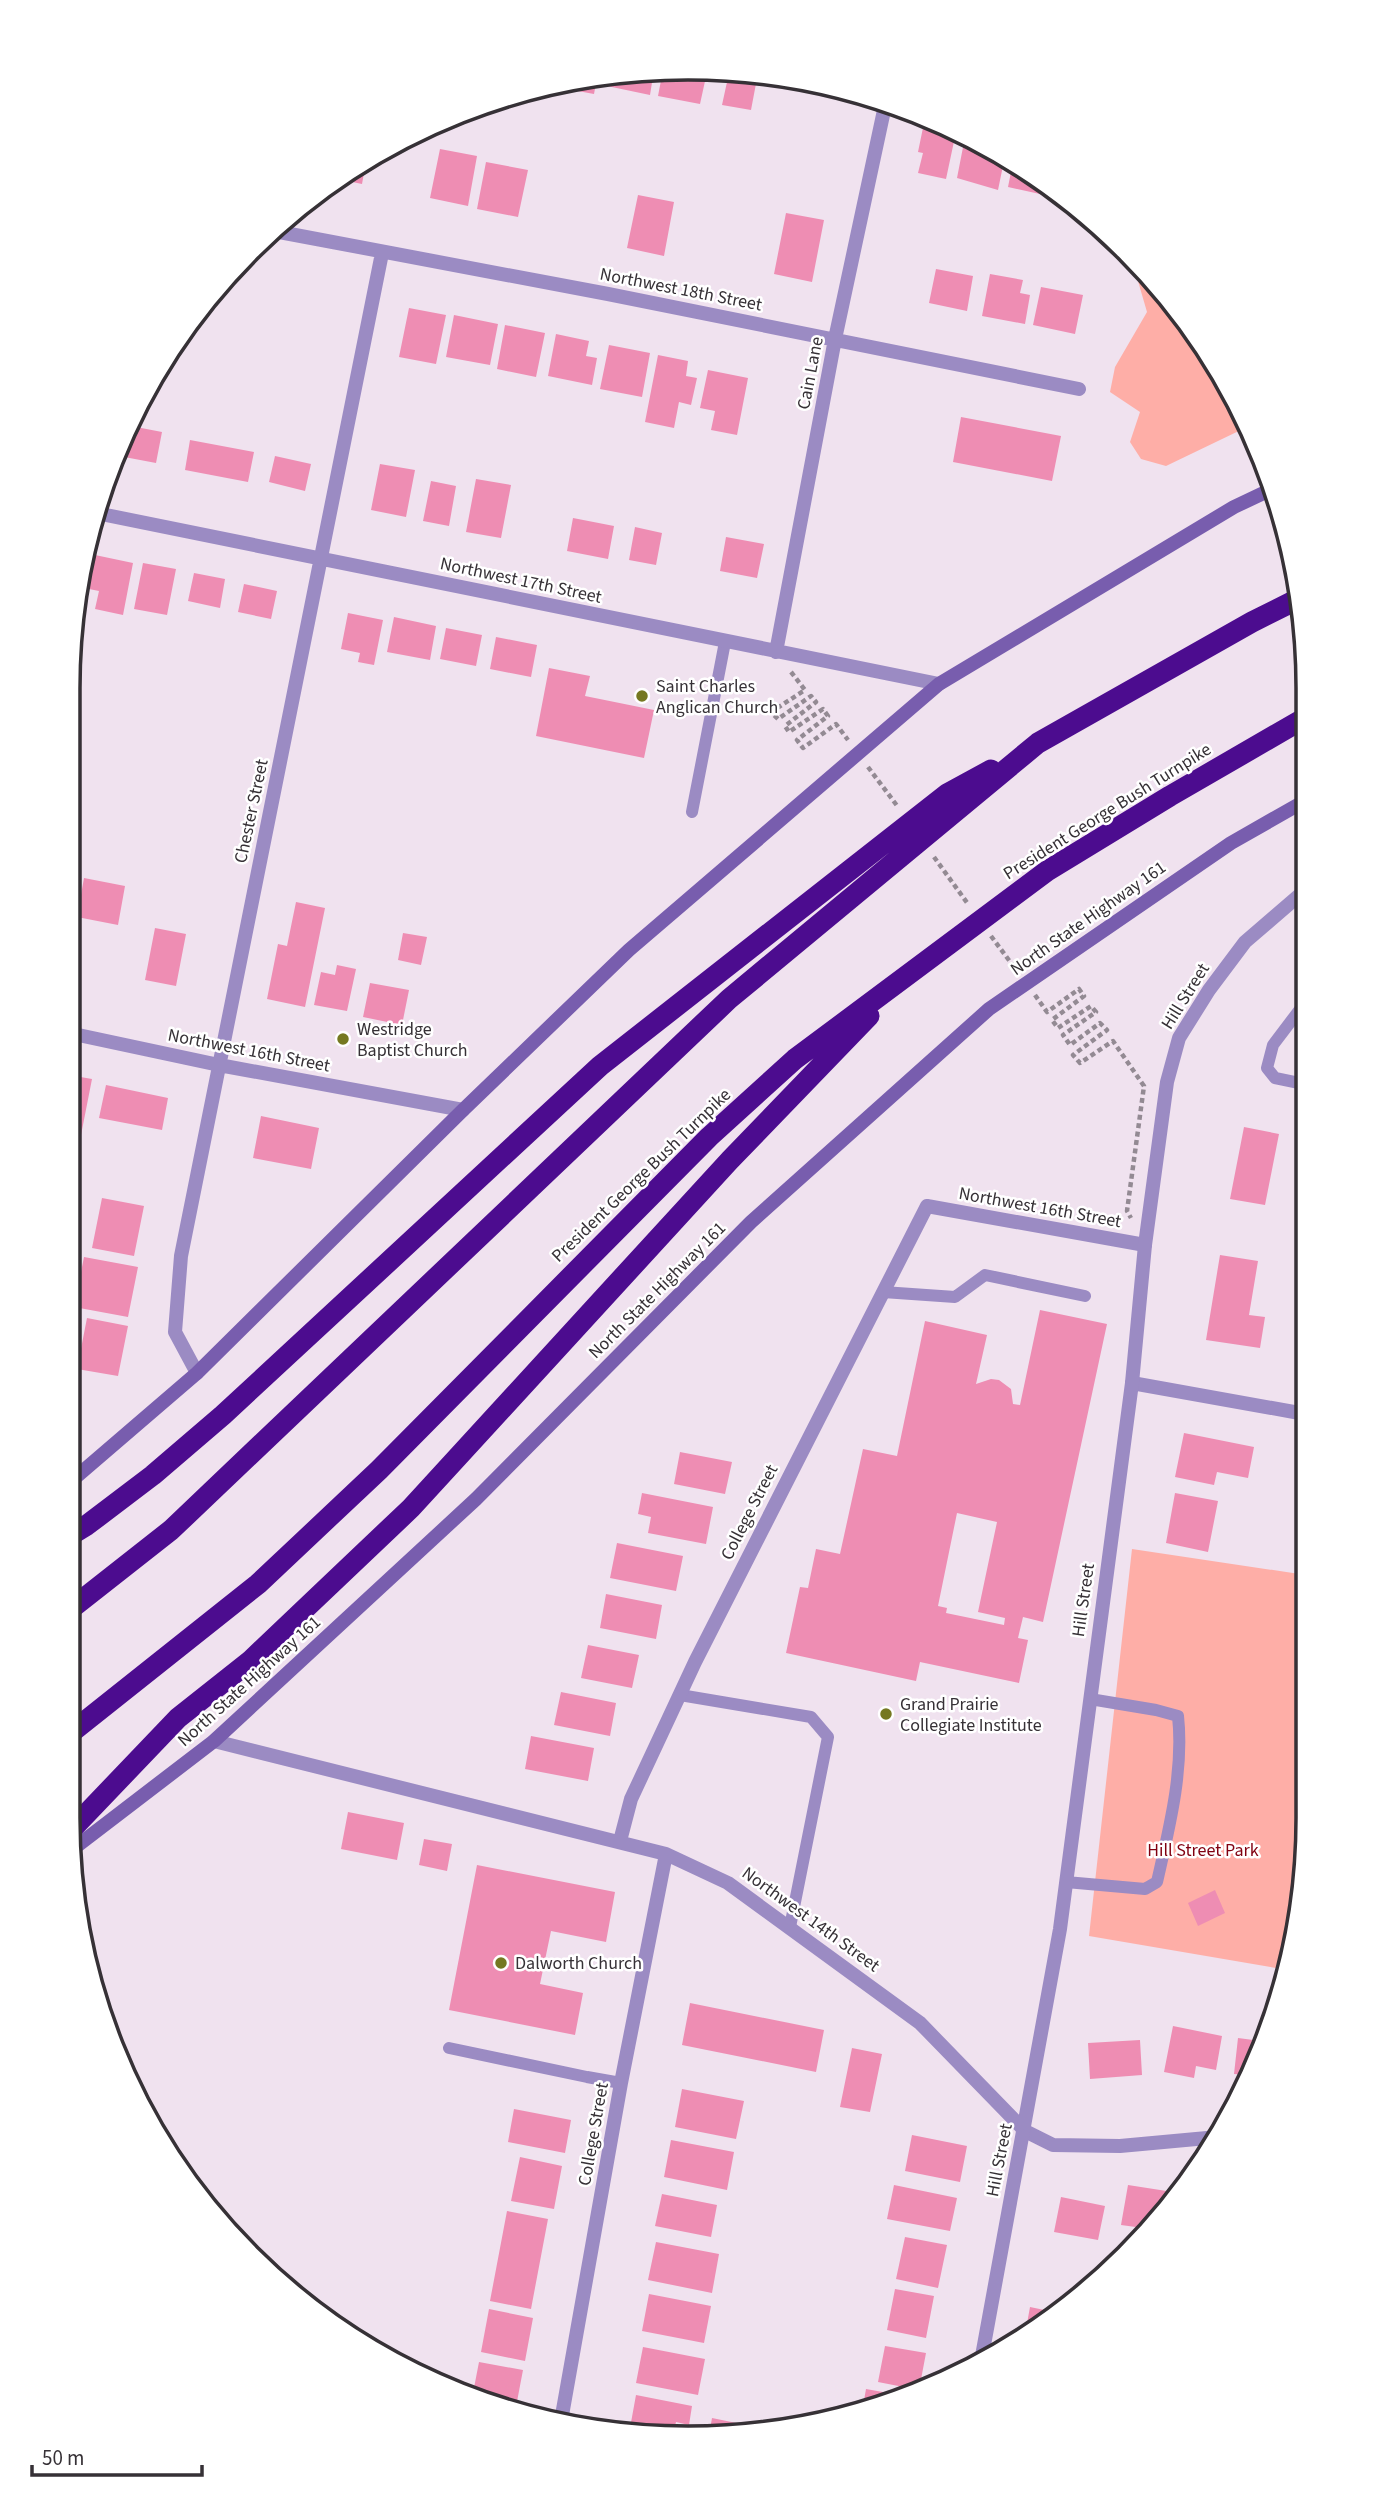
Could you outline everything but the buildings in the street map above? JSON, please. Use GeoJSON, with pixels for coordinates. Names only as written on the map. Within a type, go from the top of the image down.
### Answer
{"type":"FeatureCollection","features":[{"type":"Feature","properties":{"kind":"highway"},"geometry":{"type":"LineString","coordinates":[[80,1529],[153,1475],[223,1415],[600,1066],[947,794],[1289,603]]}},
{"type":"Feature","properties":{"kind":"highway","name":"President George Bush Turnpike"},"geometry":{"type":"LineString","coordinates":[[80,1725],[258,1584],[379,1469],[709,1137],[795,1059],[1047,871],[1296,723]]}},
{"type":"Feature","properties":{"kind":"highway"},"geometry":{"type":"LineString","coordinates":[[80,1602],[171,1530],[729,999],[1038,743]]}},
{"type":"Feature","properties":{"kind":"highway"},"geometry":{"type":"LineString","coordinates":[[80,1820],[178,1718],[250,1661],[411,1508],[730,1160],[912,971]]}},
{"type":"Feature","properties":{"kind":"main road"},"geometry":{"type":"LineString","coordinates":[[80,1474],[197,1373],[629,950],[939,684],[1234,507],[1263,493]]}},
{"type":"Feature","properties":{"kind":"main road","name":"North State Highway 161"},"geometry":{"type":"LineString","coordinates":[[81,1843],[214,1741],[477,1499],[751,1222],[989,1009],[1231,843],[1296,806]]}},
{"type":"Feature","properties":{"kind":"street","name":"Cain Lane"},"geometry":{"type":"LineString","coordinates":[[776,652],[835,339],[883,113]]}},
{"type":"Feature","properties":{"kind":"street","name":"Northwest 18th Street"},"geometry":{"type":"LineString","coordinates":[[285,233],[594,291],[1079,389]]}},
{"type":"Feature","properties":{"kind":"street","name":"Chester Street"},"geometry":{"type":"LineString","coordinates":[[197,1373],[175,1332],[181,1256],[382,253]]}},
{"type":"Feature","properties":{"kind":"street","name":"Northwest 17th Street"},"geometry":{"type":"LineString","coordinates":[[106,515],[939,684]]}},
{"type":"Feature","properties":{"kind":"street","name":"Hill Street"},"geometry":{"type":"LineString","coordinates":[[983,2350],[1025,2130],[1066,1882],[1132,1382],[1145,1245],[1167,1082],[1179,1038],[1209,989],[1245,942],[1296,898]]}},
{"type":"Feature","properties":{"kind":"street","name":"Northwest 16th Street"},"geometry":{"type":"LineString","coordinates":[[80,1035],[219,1065],[463,1110]]}},
{"type":"Feature","properties":{"kind":"street","name":"Northwest 16th Street"},"geometry":{"type":"LineString","coordinates":[[927,1206],[1145,1245]]}},
{"type":"Feature","properties":{"kind":"street","name":"College Street"},"geometry":{"type":"LineString","coordinates":[[621,1842],[631,1799],[680,1695],[927,1206]]}},
{"type":"Feature","properties":{"kind":"street"},"geometry":{"type":"LineString","coordinates":[[1132,1382],[1296,1412]]}},
{"type":"Feature","properties":{"kind":"street","name":"Northwest 14th Street"},"geometry":{"type":"LineString","coordinates":[[214,1741],[666,1854],[728,1883],[920,2023],[1025,2130],[1053,2145],[1120,2146],[1205,2138]]}},
{"type":"Feature","properties":{"kind":"street","name":"College Street"},"geometry":{"type":"LineString","coordinates":[[562,2413],[621,2082],[666,1854]]}},
{"type":"Feature","properties":{"kind":"lane"},"geometry":{"type":"LineString","coordinates":[[692,811],[725,642]]}},
{"type":"Feature","properties":{"kind":"lane"},"geometry":{"type":"LineString","coordinates":[[1296,1015],[1273,1045],[1267,1068],[1275,1078],[1296,1082]]}},
{"type":"Feature","properties":{"kind":"lane"},"geometry":{"type":"LineString","coordinates":[[883,1292],[955,1297],[985,1275],[1085,1296]]}},
{"type":"Feature","properties":{"kind":"lane"},"geometry":{"type":"LineString","coordinates":[[680,1695],[811,1717],[828,1737],[790,1927]]}},
{"type":"Feature","properties":{"kind":"lane"},"geometry":{"type":"LineString","coordinates":[[1066,1882],[1145,1889],[1157,1882],[1174,1793],[1181,1739],[1178,1716],[1090,1699]]}},
{"type":"Feature","properties":{"kind":"lane"},"geometry":{"type":"LineString","coordinates":[[449,2048],[621,2082]]}},
{"type":"Feature","properties":{"kind":"path"},"geometry":{"type":"LineString","coordinates":[[776,652],[805,690],[771,712],[778,719],[811,696],[816,702],[785,726],[789,732],[823,709],[828,716],[797,740],[803,748],[836,724],[852,746]]}},
{"type":"Feature","properties":{"kind":"path"},"geometry":{"type":"LineString","coordinates":[[860,757],[901,812]]}},
{"type":"Feature","properties":{"kind":"path"},"geometry":{"type":"LineString","coordinates":[[933,856],[974,912]]}},
{"type":"Feature","properties":{"kind":"path"},"geometry":{"type":"LineString","coordinates":[[990,934],[1022,978]]}},
{"type":"Feature","properties":{"kind":"path"},"geometry":{"type":"LineString","coordinates":[[1030,989],[1046,1012],[1079,989],[1084,996],[1052,1020],[1058,1028],[1091,1006],[1096,1012],[1063,1035],[1070,1045],[1100,1023],[1107,1030],[1073,1055],[1080,1063],[1113,1041],[1144,1086],[1127,1211],[1145,1245]]}},
{"type":"Feature","properties":{"kind":"green space"},"geometry":{"type":"Polygon","coordinates":[[[1137,279],[1193,350],[1238,431],[1166,466],[1141,459],[1130,442],[1140,412],[1110,392],[1115,367],[1147,312],[1137,279]]]}},
{"type":"Feature","properties":{"kind":"green space","name":"Hill Street Park"},"geometry":{"type":"Polygon","coordinates":[[[1132,1549],[1296,1574],[1296,1819],[1290,1898],[1277,1968],[1089,1936],[1132,1549]]]}},
{"type":"Feature","properties":{"kind":"place","name":"Saint Charles Anglican Church"},"geometry":{"type":"Point","coordinates":[642,696]}},
{"type":"Feature","properties":{"kind":"place","name":"Westridge Baptist Church"},"geometry":{"type":"Point","coordinates":[343,1039]}},
{"type":"Feature","properties":{"kind":"place","name":"Grand Prairie Collegiate Institute"},"geometry":{"type":"Point","coordinates":[886,1714]}},
{"type":"Feature","properties":{"kind":"place","name":"Dalworth Church"},"geometry":{"type":"Point","coordinates":[501,1963]}}]}
